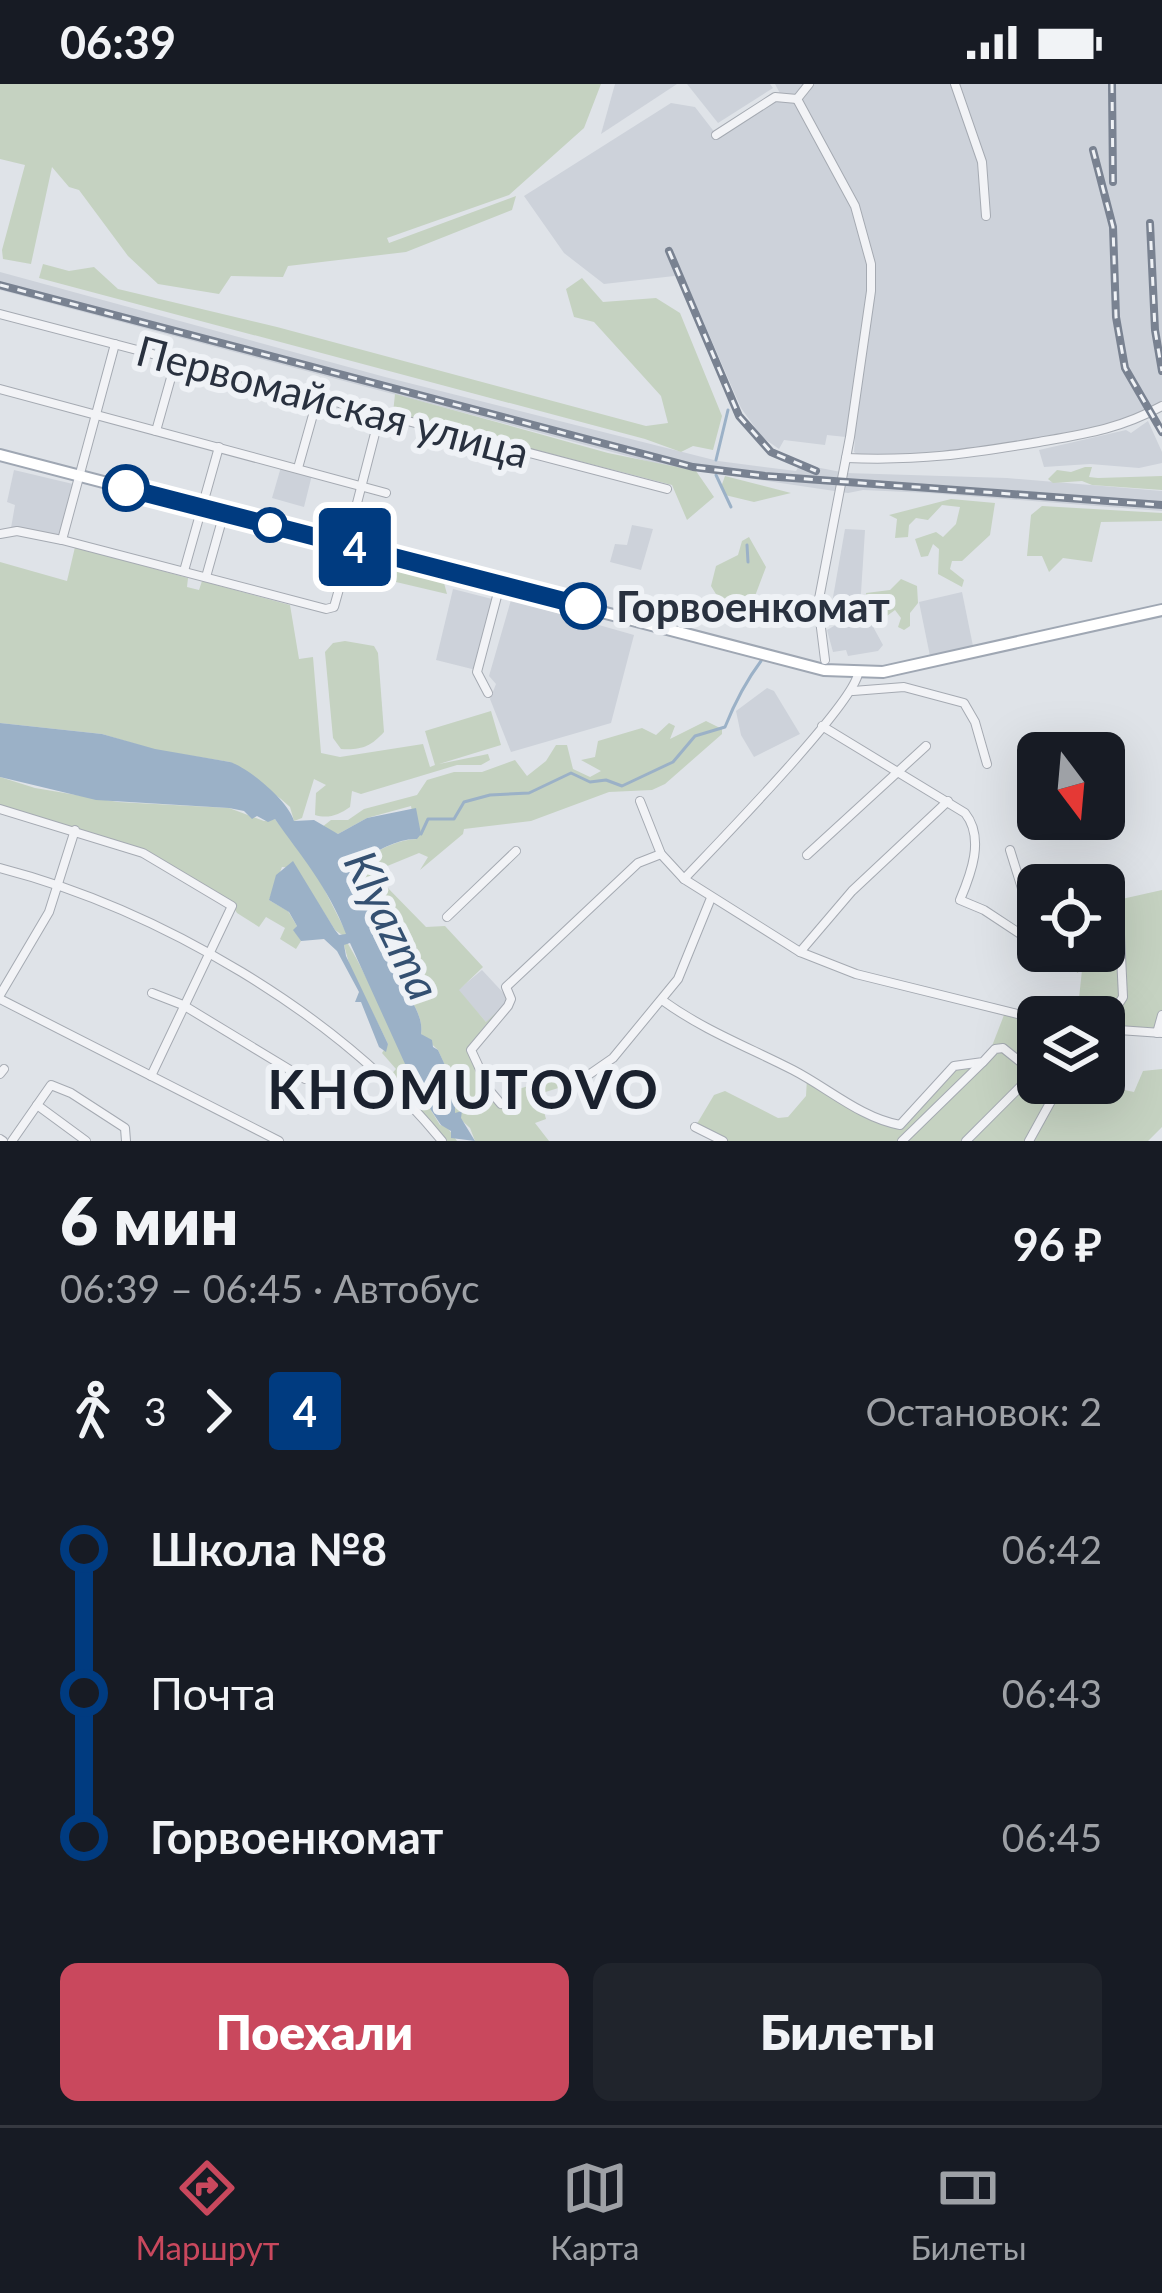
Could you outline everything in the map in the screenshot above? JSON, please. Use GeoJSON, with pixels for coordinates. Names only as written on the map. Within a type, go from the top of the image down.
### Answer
{"type":"FeatureCollection","features":[{"type":"Feature","properties":{"kind":"main road"},"geometry":{"type":"LineString","coordinates":[[0,455],[763,654],[858,674],[1162,610]]}},
{"type":"Feature","properties":{"kind":"street"},"geometry":{"type":"LineString","coordinates":[[796,99],[809,84]]}},
{"type":"Feature","properties":{"kind":"street"},"geometry":{"type":"LineString","coordinates":[[955,84],[982,162],[986,216]]}},
{"type":"Feature","properties":{"kind":"street"},"geometry":{"type":"LineString","coordinates":[[716,135],[775,97],[796,99]]}},
{"type":"Feature","properties":{"kind":"street"},"geometry":{"type":"LineString","coordinates":[[796,99],[855,206],[871,264],[846,458],[818,604],[824,664]]}},
{"type":"Feature","properties":{"kind":"street","name":"Первомайская улица"},"geometry":{"type":"LineString","coordinates":[[0,314],[667,489]]}},
{"type":"Feature","properties":{"kind":"street"},"geometry":{"type":"LineString","coordinates":[[62,540],[116,344]]}},
{"type":"Feature","properties":{"kind":"street"},"geometry":{"type":"LineString","coordinates":[[156,430],[176,360]]}},
{"type":"Feature","properties":{"kind":"street"},"geometry":{"type":"LineString","coordinates":[[0,389],[386,493]]}},
{"type":"Feature","properties":{"kind":"street"},"geometry":{"type":"LineString","coordinates":[[298,468],[317,397]]}},
{"type":"Feature","properties":{"kind":"street"},"geometry":{"type":"LineString","coordinates":[[846,458],[926,460],[999,450],[1121,427],[1162,406]]}},
{"type":"Feature","properties":{"kind":"street"},"geometry":{"type":"LineString","coordinates":[[0,534],[16,531],[62,540],[326,609],[334,607],[380,414]]}},
{"type":"Feature","properties":{"kind":"street"},"geometry":{"type":"LineString","coordinates":[[184,571],[219,447]]}},
{"type":"Feature","properties":{"kind":"street"},"geometry":{"type":"LineString","coordinates":[[206,577],[224,513]]}},
{"type":"Feature","properties":{"kind":"street"},"geometry":{"type":"LineString","coordinates":[[488,692],[477,672],[500,584]]}},
{"type":"Feature","properties":{"kind":"street"},"geometry":{"type":"LineString","coordinates":[[684,879],[852,691],[858,674]]}},
{"type":"Feature","properties":{"kind":"street"},"geometry":{"type":"LineString","coordinates":[[852,691],[904,687],[964,703],[975,722],[986,764]]}},
{"type":"Feature","properties":{"kind":"street"},"geometry":{"type":"LineString","coordinates":[[822,726],[948,801],[973,823],[973,861],[960,900],[1028,939],[1035,930],[1010,850]]}},
{"type":"Feature","properties":{"kind":"street"},"geometry":{"type":"LineString","coordinates":[[807,855],[926,746]]}},
{"type":"Feature","properties":{"kind":"street"},"geometry":{"type":"LineString","coordinates":[[640,801],[662,854],[684,879],[800,952],[856,974],[1017,1013]]}},
{"type":"Feature","properties":{"kind":"street"},"geometry":{"type":"LineString","coordinates":[[800,952],[852,891],[948,801]]}},
{"type":"Feature","properties":{"kind":"street"},"geometry":{"type":"LineString","coordinates":[[0,809],[143,853],[232,905],[151,1076]]}},
{"type":"Feature","properties":{"kind":"street"},"geometry":{"type":"LineString","coordinates":[[75,830],[49,912],[0,997],[279,1141]]}},
{"type":"Feature","properties":{"kind":"street"},"geometry":{"type":"LineString","coordinates":[[447,917],[516,851]]}},
{"type":"Feature","properties":{"kind":"street"},"geometry":{"type":"LineString","coordinates":[[501,1104],[471,1050],[508,1006],[511,999],[506,987],[638,863],[662,854]]}},
{"type":"Feature","properties":{"kind":"street"},"geometry":{"type":"LineString","coordinates":[[0,868],[59,883],[252,976],[329,1034],[423,1117],[442,1141]]}},
{"type":"Feature","properties":{"kind":"street"},"geometry":{"type":"LineString","coordinates":[[586,1076],[613,1058],[662,1000],[688,961],[711,898]]}},
{"type":"Feature","properties":{"kind":"street"},"geometry":{"type":"LineString","coordinates":[[152,993],[183,1005],[305,1079]]}},
{"type":"Feature","properties":{"kind":"street"},"geometry":{"type":"LineString","coordinates":[[662,1000],[716,1036],[794,1070],[893,1124],[900,1125],[954,1066],[982,1062]]}},
{"type":"Feature","properties":{"kind":"street"},"geometry":{"type":"LineString","coordinates":[[1125,1030],[1160,1033],[1162,1015]]}},
{"type":"Feature","properties":{"kind":"street"},"geometry":{"type":"LineString","coordinates":[[902,1141],[992,1051],[1003,1048],[1017,1059]]}},
{"type":"Feature","properties":{"kind":"street"},"geometry":{"type":"LineString","coordinates":[[12,1141],[52,1085],[125,1128],[125,1141]]}},
{"type":"Feature","properties":{"kind":"street"},"geometry":{"type":"LineString","coordinates":[[966,1141],[1017,1093]]}},
{"type":"Feature","properties":{"kind":"street"},"geometry":{"type":"LineString","coordinates":[[1029,1141],[1045,1104]]}},
{"type":"Feature","properties":{"kind":"street"},"geometry":{"type":"LineString","coordinates":[[37,1105],[86,1141]]}},
{"type":"Feature","properties":{"kind":"street"},"geometry":{"type":"LineString","coordinates":[[695,1127],[723,1141]]}},
{"type":"Feature","properties":{"kind":"shaded area"},"geometry":{"type":"Polygon","coordinates":[[[615,84],[677,84],[601,134],[615,84]]]}},
{"type":"Feature","properties":{"kind":"shaded area"},"geometry":{"type":"Polygon","coordinates":[[[687,84],[770,84],[773,88],[718,123],[687,84]]]}},
{"type":"Feature","properties":{"kind":"shaded area"},"geometry":{"type":"Polygon","coordinates":[[[775,84],[1162,84],[1162,403],[1121,423],[925,457],[859,456],[854,452],[855,438],[827,435],[825,445],[784,440],[779,449],[762,437],[741,408],[683,275],[604,284],[564,253],[524,196],[671,103],[695,107],[719,138],[782,97],[775,84]]]}},
{"type":"Feature","properties":{"kind":"shaded area"},"geometry":{"type":"Polygon","coordinates":[[[0,272],[718,461],[796,471],[800,464],[846,473],[1007,478],[1162,491],[1162,511],[929,493],[848,493],[665,466],[0,290],[0,272]]]}},
{"type":"Feature","properties":{"kind":"shaded area"},"geometry":{"type":"Polygon","coordinates":[[[1148,421],[1162,463],[1139,468],[1044,467],[1039,450],[1126,430],[1131,433],[1148,421]]]}},
{"type":"Feature","properties":{"kind":"shaded area"},"geometry":{"type":"Polygon","coordinates":[[[281,467],[312,475],[304,507],[272,498],[281,467]]]}},
{"type":"Feature","properties":{"kind":"shaded area"},"geometry":{"type":"Polygon","coordinates":[[[14,470],[73,484],[61,536],[11,528],[15,505],[7,502],[14,470]]]}},
{"type":"Feature","properties":{"kind":"shaded area"},"geometry":{"type":"Polygon","coordinates":[[[632,525],[653,529],[641,570],[610,562],[615,544],[627,545],[632,525]]]}},
{"type":"Feature","properties":{"kind":"shaded area"},"geometry":{"type":"Polygon","coordinates":[[[845,529],[865,530],[860,609],[833,614],[832,603],[845,529]]]}},
{"type":"Feature","properties":{"kind":"shaded area"},"geometry":{"type":"Polygon","coordinates":[[[453,589],[496,600],[476,670],[436,660],[453,589]]]}},
{"type":"Feature","properties":{"kind":"shaded area"},"geometry":{"type":"Polygon","coordinates":[[[962,592],[973,646],[930,656],[919,602],[962,592]]]}},
{"type":"Feature","properties":{"kind":"shaded area"},"geometry":{"type":"Polygon","coordinates":[[[511,600],[634,635],[611,723],[511,752],[490,699],[496,684],[489,676],[511,600]]]}},
{"type":"Feature","properties":{"kind":"shaded area"},"geometry":{"type":"Polygon","coordinates":[[[841,622],[871,623],[883,645],[878,651],[848,656],[846,650],[833,652],[827,630],[841,622]]]}},
{"type":"Feature","properties":{"kind":"shaded area"},"geometry":{"type":"Polygon","coordinates":[[[767,688],[774,691],[800,734],[754,757],[741,735],[736,711],[767,688]]]}},
{"type":"Feature","properties":{"kind":"shaded area"},"geometry":{"type":"Polygon","coordinates":[[[482,970],[508,998],[506,1006],[487,1023],[458,990],[482,970]]]}},
{"type":"Feature","properties":{"kind":"green space"},"geometry":{"type":"Polygon","coordinates":[[[0,84],[601,84],[584,128],[509,195],[387,238],[389,243],[516,196],[512,210],[406,252],[288,266],[283,277],[231,276],[219,294],[158,284],[128,256],[79,190],[69,187],[52,167],[31,264],[3,259],[25,165],[0,159],[0,84]]]}},
{"type":"Feature","properties":{"kind":"green space"},"geometry":{"type":"Polygon","coordinates":[[[43,264],[69,271],[94,267],[118,289],[646,426],[668,423],[661,396],[594,322],[574,317],[566,289],[582,278],[603,302],[656,298],[680,313],[722,416],[713,450],[693,446],[681,452],[39,278],[43,264]]]}},
{"type":"Feature","properties":{"kind":"green space"},"geometry":{"type":"Polygon","coordinates":[[[395,394],[608,453],[696,471],[714,497],[687,520],[672,485],[393,413],[395,394]]]}},
{"type":"Feature","properties":{"kind":"green space"},"geometry":{"type":"Polygon","coordinates":[[[1092,467],[1089,477],[1162,476],[1162,490],[1048,479],[1057,470],[1092,467]]]}},
{"type":"Feature","properties":{"kind":"green space"},"geometry":{"type":"Polygon","coordinates":[[[725,476],[791,493],[754,502],[725,495],[721,487],[725,476]]]}},
{"type":"Feature","properties":{"kind":"green space"},"geometry":{"type":"Polygon","coordinates":[[[951,499],[995,503],[990,535],[962,561],[952,561],[950,569],[964,580],[962,587],[938,574],[939,549],[933,544],[928,556],[921,557],[915,539],[936,532],[943,537],[956,524],[960,507],[942,505],[928,520],[916,518],[909,525],[908,537],[895,538],[897,519],[889,515],[951,499]]]}},
{"type":"Feature","properties":{"kind":"green space"},"geometry":{"type":"Polygon","coordinates":[[[1042,506],[1162,513],[1162,521],[1101,522],[1092,562],[1063,558],[1049,572],[1042,556],[1027,556],[1031,515],[1042,506]]]}},
{"type":"Feature","properties":{"kind":"green space"},"geometry":{"type":"Polygon","coordinates":[[[749,537],[766,567],[755,596],[760,605],[749,611],[746,605],[719,599],[711,586],[716,566],[738,555],[742,541],[749,537]]]}},
{"type":"Feature","properties":{"kind":"green space"},"geometry":{"type":"Polygon","coordinates":[[[75,547],[188,578],[187,587],[199,590],[202,581],[290,605],[299,659],[313,657],[321,753],[340,757],[423,744],[430,767],[435,765],[425,731],[491,711],[501,745],[439,764],[488,754],[490,760],[481,765],[457,765],[361,794],[352,791],[350,807],[329,816],[315,815],[316,793],[326,785],[314,779],[302,818],[294,821],[290,807],[230,762],[155,750],[102,734],[0,723],[0,562],[67,581],[75,547]]]}},
{"type":"Feature","properties":{"kind":"green space"},"geometry":{"type":"Polygon","coordinates":[[[364,556],[444,583],[447,594],[396,582],[395,576],[366,566],[349,566],[346,575],[341,574],[351,557],[364,556]]]}},
{"type":"Feature","properties":{"kind":"green space"},"geometry":{"type":"Polygon","coordinates":[[[901,579],[917,586],[918,603],[910,613],[910,626],[898,627],[901,618],[895,610],[876,624],[868,619],[866,593],[890,590],[901,579]]]}},
{"type":"Feature","properties":{"kind":"green space"},"geometry":{"type":"Polygon","coordinates":[[[333,643],[374,646],[378,653],[384,732],[355,749],[341,749],[333,738],[325,652],[333,643]]]}},
{"type":"Feature","properties":{"kind":"green space"},"geometry":{"type":"Polygon","coordinates":[[[706,721],[722,729],[722,734],[652,790],[609,792],[531,821],[464,829],[420,870],[428,857],[419,853],[380,869],[382,882],[426,927],[445,926],[483,967],[459,990],[486,1022],[511,999],[514,1004],[474,1051],[495,1095],[501,1100],[512,1091],[578,1071],[581,1081],[539,1094],[546,1119],[535,1123],[549,1141],[475,1141],[470,1128],[455,1114],[460,1099],[438,1050],[421,1034],[418,1014],[380,939],[364,891],[362,861],[388,846],[417,839],[411,806],[367,818],[338,834],[322,827],[331,820],[348,820],[364,809],[417,795],[427,780],[454,772],[482,772],[515,760],[527,776],[546,761],[556,745],[567,745],[573,769],[590,777],[601,771],[581,760],[595,757],[598,741],[642,728],[656,735],[669,723],[675,726],[670,739],[706,721]]]}},
{"type":"Feature","properties":{"kind":"green space"},"geometry":{"type":"Polygon","coordinates":[[[0,777],[118,802],[229,808],[264,821],[275,819],[314,869],[347,934],[335,930],[296,868],[282,867],[269,900],[288,911],[297,926],[294,930],[301,941],[296,949],[280,939],[285,928],[266,917],[259,927],[232,905],[143,853],[0,809],[0,777]]]}},
{"type":"Feature","properties":{"kind":"green space"},"geometry":{"type":"Polygon","coordinates":[[[1162,890],[1162,1028],[1125,1027],[1125,996],[1079,996],[1082,972],[1125,972],[1125,898],[1162,890]]]}},
{"type":"Feature","properties":{"kind":"green space"},"geometry":{"type":"Polygon","coordinates":[[[347,942],[427,1103],[457,1141],[446,1141],[386,1080],[396,1069],[382,1053],[388,1044],[350,967],[347,942]]]}},
{"type":"Feature","properties":{"kind":"green space"},"geometry":{"type":"Polygon","coordinates":[[[1004,1015],[1017,1018],[1017,1104],[1125,1104],[1125,1090],[1134,1092],[1143,1071],[1162,1069],[1162,1127],[1148,1141],[723,1141],[695,1127],[714,1095],[725,1091],[778,1118],[788,1117],[806,1096],[807,1078],[860,1110],[900,1125],[954,1066],[983,1062],[1004,1015]]]}},
{"type":"Feature","properties":{"kind":"water"},"geometry":{"type":"Polygon","coordinates":[[[0,723],[102,734],[230,762],[267,787],[294,821],[314,820],[338,834],[367,818],[416,808],[421,834],[362,862],[364,892],[380,938],[418,1014],[421,1034],[432,1040],[461,1100],[455,1113],[462,1111],[461,1118],[475,1141],[451,1138],[451,1131],[441,1125],[416,1088],[350,943],[344,945],[346,956],[388,1044],[386,1052],[379,1047],[361,1002],[355,1002],[359,992],[337,951],[324,939],[301,941],[289,912],[269,900],[276,875],[293,861],[335,930],[346,934],[323,887],[275,819],[252,819],[244,811],[229,808],[96,800],[0,777],[0,723]]]}},
{"type":"Feature","properties":{"kind":"waterway"},"geometry":{"type":"LineString","coordinates":[[716,460],[728,410]]}},
{"type":"Feature","properties":{"kind":"waterway"},"geometry":{"type":"LineString","coordinates":[[716,475],[731,507]]}},
{"type":"Feature","properties":{"kind":"waterway"},"geometry":{"type":"LineString","coordinates":[[747,545],[748,562]]}},
{"type":"Feature","properties":{"kind":"waterway"},"geometry":{"type":"LineString","coordinates":[[421,834],[428,819],[454,819],[464,802],[529,793],[571,773],[590,782],[606,780],[622,786],[673,762],[695,736],[725,727],[761,661]]}},
{"type":"Feature","properties":{"kind":"railway"},"geometry":{"type":"LineString","coordinates":[[1112,84],[1113,182]]}},
{"type":"Feature","properties":{"kind":"railway"},"geometry":{"type":"LineString","coordinates":[[1093,150],[1113,227],[1116,317],[1125,368],[1162,432]]}},
{"type":"Feature","properties":{"kind":"railway"},"geometry":{"type":"LineString","coordinates":[[1150,223],[1155,330],[1162,371]]}},
{"type":"Feature","properties":{"kind":"railway"},"geometry":{"type":"LineString","coordinates":[[669,251],[739,416],[771,452],[816,471]]}},
{"type":"Feature","properties":{"kind":"railway"},"geometry":{"type":"LineString","coordinates":[[0,285],[693,467],[1162,505]]}},
{"type":"Feature","properties":{"kind":"bus line","name":"4"},"geometry":{"type":"LineString","coordinates":[[126,488],[583,606]]}},
{"type":"Feature","properties":{"kind":"place","name":"Горвоенкомат"},"geometry":{"type":"Point","coordinates":[583,606]}},
{"type":"Feature","properties":{"kind":"district","name":"KHOMUTOVO"},"geometry":{"type":"Point","coordinates":[464,1088]}},
{"type":"Feature","properties":{"kind":"water label","name":"Klyazma"},"geometry":{"type":"Point","coordinates":[393,925]}}]}
